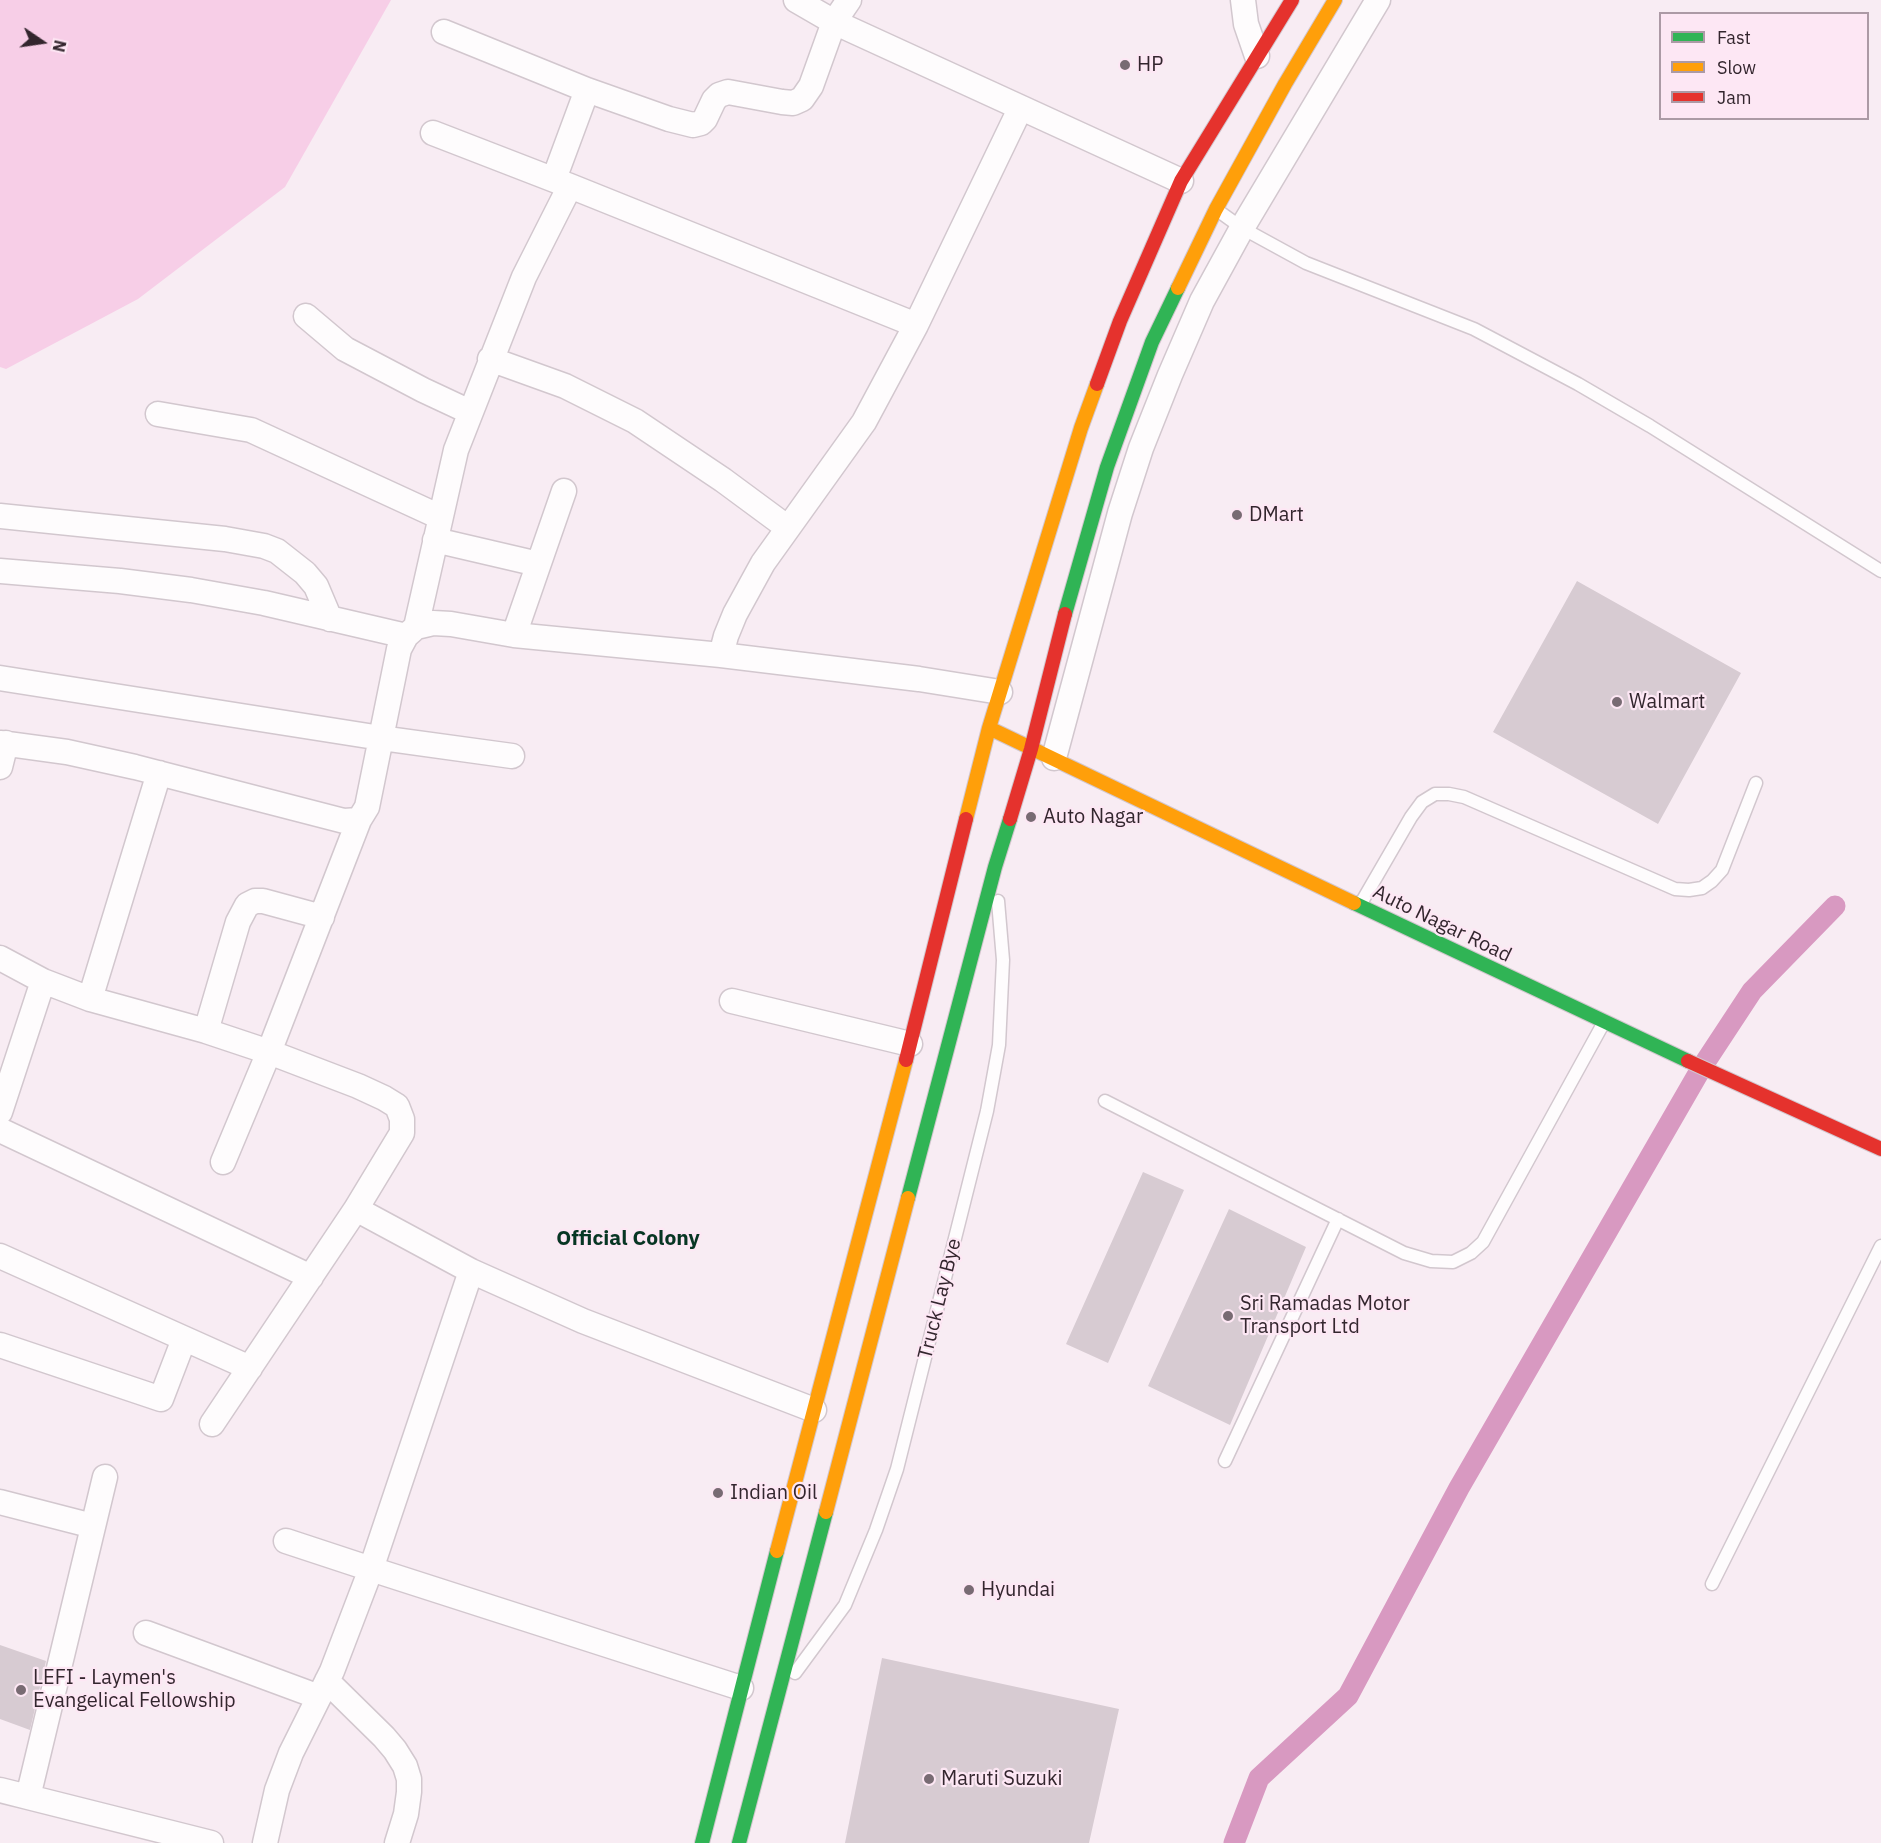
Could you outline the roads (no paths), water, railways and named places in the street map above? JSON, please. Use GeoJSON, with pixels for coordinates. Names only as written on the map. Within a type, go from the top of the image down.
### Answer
{"type":"FeatureCollection","features":[{"type":"Feature","properties":{"kind":"main road"},"geometry":{"type":"LineString","coordinates":[[702,1843],[910,1044],[989,728],[1081,428],[1120,321],[1181,181],[1292,0]]}},
{"type":"Feature","properties":{"kind":"main road"},"geometry":{"type":"LineString","coordinates":[[739,1843],[995,867],[1031,749],[1061,628],[1107,467],[1152,342],[1216,209],[1285,84],[1335,0]]}},
{"type":"Feature","properties":{"kind":"main road","name":"Auto Nagar Road"},"geometry":{"type":"LineString","coordinates":[[989,728],[1603,1022],[1881,1149]]}},
{"type":"Feature","properties":{"kind":"street"},"geometry":{"type":"LineString","coordinates":[[796,0],[834,22],[1181,181]]}},
{"type":"Feature","properties":{"kind":"street"},"geometry":{"type":"LineString","coordinates":[[444,32],[587,90],[669,119],[693,124],[701,123],[714,100],[719,95],[728,92],[793,103],[802,99],[811,86],[834,22],[849,0]]}},
{"type":"Feature","properties":{"kind":"street"},"geometry":{"type":"LineString","coordinates":[[1243,0],[1246,24],[1257,56]]}},
{"type":"Feature","properties":{"kind":"street"},"geometry":{"type":"LineString","coordinates":[[1054,758],[1120,513],[1141,448],[1202,301],[1242,228],[1378,0]]}},
{"type":"Feature","properties":{"kind":"street"},"geometry":{"type":"LineString","coordinates":[[223,1162],[269,1052],[359,820],[367,807],[399,649],[411,631],[456,450],[490,359],[562,182],[587,90]]}},
{"type":"Feature","properties":{"kind":"street"},"geometry":{"type":"LineString","coordinates":[[721,655],[726,636],[748,588],[763,563],[864,422],[916,326],[1020,109]]}},
{"type":"Feature","properties":{"kind":"street"},"geometry":{"type":"LineString","coordinates":[[433,133],[562,182],[916,326]]}},
{"type":"Feature","properties":{"kind":"street"},"geometry":{"type":"LineString","coordinates":[[306,316],[345,349],[470,412]]}},
{"type":"Feature","properties":{"kind":"street"},"geometry":{"type":"LineString","coordinates":[[490,359],[565,386],[635,421],[723,480],[788,528]]}},
{"type":"Feature","properties":{"kind":"street"},"geometry":{"type":"LineString","coordinates":[[158,414],[251,430],[438,528],[538,564]]}},
{"type":"Feature","properties":{"kind":"street"},"geometry":{"type":"LineString","coordinates":[[514,634],[564,491]]}},
{"type":"Feature","properties":{"kind":"street"},"geometry":{"type":"LineString","coordinates":[[0,516],[225,539],[264,546],[277,551],[306,573],[316,586],[330,618]]}},
{"type":"Feature","properties":{"kind":"street"},"geometry":{"type":"LineString","coordinates":[[0,571],[120,581],[190,590],[330,618],[411,631],[433,623],[451,624],[514,634],[721,655],[919,679],[1000,692]]}},
{"type":"Feature","properties":{"kind":"street"},"geometry":{"type":"LineString","coordinates":[[0,678],[381,738],[512,756]]}},
{"type":"Feature","properties":{"kind":"street"},"geometry":{"type":"LineString","coordinates":[[0,767],[3,743],[67,752],[159,773],[344,821],[359,820]]}},
{"type":"Feature","properties":{"kind":"street"},"geometry":{"type":"LineString","coordinates":[[90,999],[159,773]]}},
{"type":"Feature","properties":{"kind":"street"},"geometry":{"type":"LineString","coordinates":[[206,1031],[238,922],[247,905],[255,901],[263,901],[322,917]]}},
{"type":"Feature","properties":{"kind":"street"},"geometry":{"type":"LineString","coordinates":[[0,958],[43,981],[90,999],[206,1031],[269,1052],[366,1090],[397,1106],[402,1119],[402,1133],[356,1209],[213,1424]]}},
{"type":"Feature","properties":{"kind":"street"},"geometry":{"type":"LineString","coordinates":[[0,1112],[43,981]]}},
{"type":"Feature","properties":{"kind":"street"},"geometry":{"type":"LineString","coordinates":[[732,1001],[910,1044]]}},
{"type":"Feature","properties":{"kind":"street"},"geometry":{"type":"LineString","coordinates":[[0,1130],[311,1277]]}},
{"type":"Feature","properties":{"kind":"street"},"geometry":{"type":"LineString","coordinates":[[356,1209],[471,1271],[583,1321],[814,1410]]}},
{"type":"Feature","properties":{"kind":"street"},"geometry":{"type":"LineString","coordinates":[[0,1256],[250,1368]]}},
{"type":"Feature","properties":{"kind":"street"},"geometry":{"type":"LineString","coordinates":[[265,1843],[278,1790],[291,1753],[323,1689],[371,1569],[471,1271]]}},
{"type":"Feature","properties":{"kind":"street"},"geometry":{"type":"LineString","coordinates":[[0,1345],[161,1399],[184,1339]]}},
{"type":"Feature","properties":{"kind":"street"},"geometry":{"type":"LineString","coordinates":[[28,1797],[105,1477]]}},
{"type":"Feature","properties":{"kind":"street"},"geometry":{"type":"LineString","coordinates":[[0,1502],[93,1526]]}},
{"type":"Feature","properties":{"kind":"street"},"geometry":{"type":"LineString","coordinates":[[286,1541],[741,1688]]}},
{"type":"Feature","properties":{"kind":"street"},"geometry":{"type":"LineString","coordinates":[[146,1633],[323,1689],[384,1737],[395,1749],[405,1766],[409,1779],[406,1814],[397,1843]]}},
{"type":"Feature","properties":{"kind":"street"},"geometry":{"type":"LineString","coordinates":[[0,1790],[211,1843]]}},
{"type":"Feature","properties":{"kind":"lane"},"geometry":{"type":"LineString","coordinates":[[1216,209],[1242,228],[1306,263],[1474,329],[1507,346],[1650,426],[1881,571]]}},
{"type":"Feature","properties":{"kind":"lane"},"geometry":{"type":"LineString","coordinates":[[1359,906],[1411,816],[1422,802],[1434,794],[1464,797],[1675,889],[1689,890],[1702,888],[1722,870],[1756,783]]}},
{"type":"Feature","properties":{"kind":"lane","name":"Truck Lay Bye"},"geometry":{"type":"LineString","coordinates":[[775,1701],[845,1605],[876,1530],[897,1469],[987,1111],[997,1056],[1003,960],[995,867]]}},
{"type":"Feature","properties":{"kind":"lane"},"geometry":{"type":"LineString","coordinates":[[1105,1101],[1404,1253],[1431,1262],[1453,1262],[1471,1253],[1484,1242],[1603,1022]]}},
{"type":"Feature","properties":{"kind":"lane"},"geometry":{"type":"LineString","coordinates":[[1225,1461],[1338,1220]]}},
{"type":"Feature","properties":{"kind":"lane"},"geometry":{"type":"LineString","coordinates":[[1712,1584],[1881,1246]]}},
{"type":"Feature","properties":{"kind":"waterway"},"geometry":{"type":"LineString","coordinates":[[1234,1843],[1259,1778],[1348,1696],[1459,1488],[1702,1067],[1752,991],[1835,906]]}},
{"type":"Feature","properties":{"kind":"place","name":"HP"},"geometry":{"type":"Point","coordinates":[1125,65]}},
{"type":"Feature","properties":{"kind":"place","name":"DMart"},"geometry":{"type":"Point","coordinates":[1237,515]}},
{"type":"Feature","properties":{"kind":"place","name":"Walmart"},"geometry":{"type":"Point","coordinates":[1617,702]}},
{"type":"Feature","properties":{"kind":"place","name":"Auto Nagar"},"geometry":{"type":"Point","coordinates":[1031,817]}},
{"type":"Feature","properties":{"kind":"place","name":"Sri Ramadas Motor Transport Ltd"},"geometry":{"type":"Point","coordinates":[1228,1316]}},
{"type":"Feature","properties":{"kind":"place","name":"Indian Oil"},"geometry":{"type":"Point","coordinates":[718,1493]}},
{"type":"Feature","properties":{"kind":"place","name":"Hyundai"},"geometry":{"type":"Point","coordinates":[969,1590]}},
{"type":"Feature","properties":{"kind":"place","name":"LEFI - Laymen's Evangelical Fellowship"},"geometry":{"type":"Point","coordinates":[21,1690]}},
{"type":"Feature","properties":{"kind":"place","name":"Maruti Suzuki"},"geometry":{"type":"Point","coordinates":[929,1779]}},
{"type":"Feature","properties":{"kind":"district","name":"Official Colony"},"geometry":{"type":"Point","coordinates":[628,1239]}}]}
